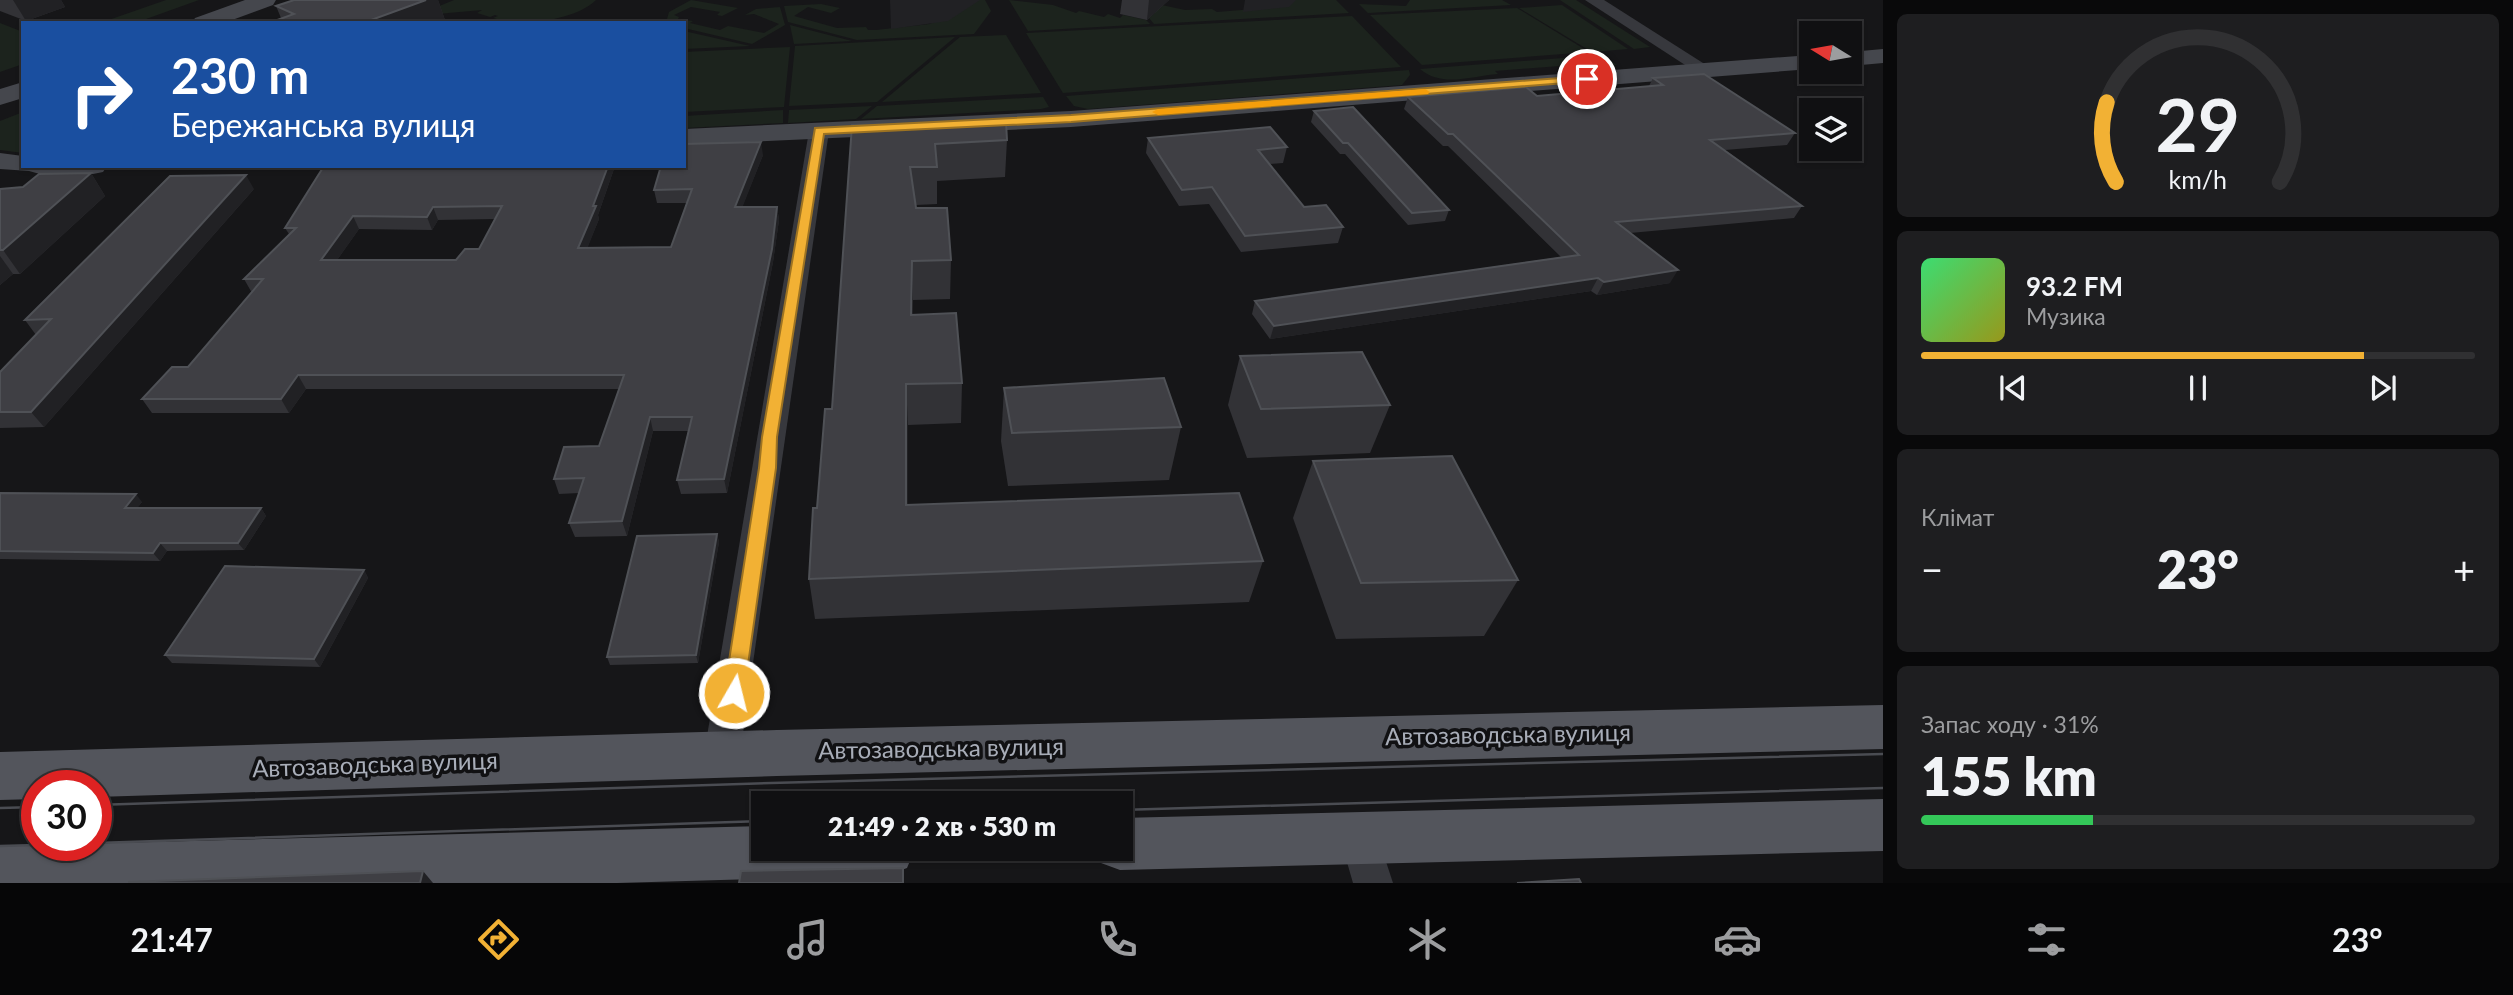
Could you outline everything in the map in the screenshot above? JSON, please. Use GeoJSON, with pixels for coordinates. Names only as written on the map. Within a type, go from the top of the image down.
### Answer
{"type":"FeatureCollection","features":[{"type":"Feature","properties":{"kind":"main road","name":"Автозаводська вулиця"},"geometry":{"type":"LineString","coordinates":[[0,776],[722,754],[1883,727]]}},
{"type":"Feature","properties":{"kind":"main road"},"geometry":{"type":"LineString","coordinates":[[1133,845],[1367,861],[1883,825]]}},
{"type":"Feature","properties":{"kind":"main road"},"geometry":{"type":"LineString","coordinates":[[0,873],[751,853]]}},
{"type":"Feature","properties":{"kind":"street"},"geometry":{"type":"LineString","coordinates":[[208,21],[265,0]]}},
{"type":"Feature","properties":{"kind":"street"},"geometry":{"type":"LineString","coordinates":[[1592,0],[1705,70]]}},
{"type":"Feature","properties":{"kind":"street"},"geometry":{"type":"LineString","coordinates":[[1862,58],[1883,56]]}},
{"type":"Feature","properties":{"kind":"street"},"geometry":{"type":"LineString","coordinates":[[686,137],[1071,118],[1799,63]]}},
{"type":"Feature","properties":{"kind":"street"},"geometry":{"type":"LineString","coordinates":[[0,97],[21,90]]}},
{"type":"Feature","properties":{"kind":"street"},"geometry":{"type":"LineString","coordinates":[[722,754],[768,468],[769,437],[819,131]]}},
{"type":"Feature","properties":{"kind":"street"},"geometry":{"type":"LineString","coordinates":[[0,161],[21,164]]}},
{"type":"Feature","properties":{"kind":"shaded area"},"geometry":{"type":"Polygon","coordinates":[[[166,0],[199,0],[141,21],[106,21],[166,0]]]}},
{"type":"Feature","properties":{"kind":"shaded area"},"geometry":{"type":"Polygon","coordinates":[[[454,0],[596,0],[575,13],[540,21],[505,21],[493,18],[498,16],[495,15],[490,17],[477,13],[482,10],[415,16],[454,0]]]}},
{"type":"Feature","properties":{"kind":"shaded area"},"geometry":{"type":"Polygon","coordinates":[[[691,0],[738,8],[722,16],[717,15],[720,12],[691,7],[674,15],[679,17],[678,19],[693,21],[690,23],[720,30],[728,26],[764,33],[779,24],[754,14],[745,15],[756,9],[780,7],[785,25],[752,44],[686,28],[686,21],[667,21],[669,12],[691,0]]]}},
{"type":"Feature","properties":{"kind":"shaded area"},"geometry":{"type":"Polygon","coordinates":[[[975,0],[985,0],[991,11],[974,34],[857,40],[788,22],[784,6],[821,4],[840,8],[831,13],[808,7],[794,16],[837,28],[866,27],[868,30],[876,30],[930,24],[975,0]]]}},
{"type":"Feature","properties":{"kind":"shaded area"},"geometry":{"type":"Polygon","coordinates":[[[1009,0],[1053,5],[1076,13],[1079,11],[1104,17],[1108,14],[1120,18],[1123,15],[1146,20],[1150,24],[1028,31],[1009,0]]]}},
{"type":"Feature","properties":{"kind":"shaded area"},"geometry":{"type":"Polygon","coordinates":[[[1290,0],[1336,0],[1349,13],[1154,24],[1149,18],[1155,13],[1143,1],[1185,10],[1212,9],[1217,12],[1266,8],[1290,0]]]}},
{"type":"Feature","properties":{"kind":"shaded area"},"geometry":{"type":"Polygon","coordinates":[[[1410,0],[1502,0],[1511,5],[1368,13],[1359,4],[1406,6],[1410,0]]]}},
{"type":"Feature","properties":{"kind":"shaded area"},"geometry":{"type":"Polygon","coordinates":[[[1560,0],[1576,0],[1650,47],[1634,49],[1560,0]]]}},
{"type":"Feature","properties":{"kind":"shaded area"},"geometry":{"type":"Polygon","coordinates":[[[1562,5],[1628,49],[1592,52],[1519,8],[1562,5]]]}},
{"type":"Feature","properties":{"kind":"shaded area"},"geometry":{"type":"Polygon","coordinates":[[[1517,8],[1589,52],[1422,65],[1370,15],[1517,8]]]}},
{"type":"Feature","properties":{"kind":"shaded area"},"geometry":{"type":"Polygon","coordinates":[[[1352,16],[1401,67],[1063,93],[1026,33],[1352,16]]]}},
{"type":"Feature","properties":{"kind":"shaded area"},"geometry":{"type":"Polygon","coordinates":[[[0,23],[21,31],[21,65],[0,72],[0,23]]]}},
{"type":"Feature","properties":{"kind":"shaded area"},"geometry":{"type":"Polygon","coordinates":[[[790,25],[852,41],[794,44],[790,25]]]}},
{"type":"Feature","properties":{"kind":"shaded area"},"geometry":{"type":"Polygon","coordinates":[[[686,31],[750,46],[686,49],[686,31]]]}},
{"type":"Feature","properties":{"kind":"shaded area"},"geometry":{"type":"Polygon","coordinates":[[[1006,35],[1041,93],[882,102],[960,37],[1006,35]]]}},
{"type":"Feature","properties":{"kind":"shaded area"},"geometry":{"type":"Polygon","coordinates":[[[955,37],[877,102],[789,106],[795,46],[955,37]]]}},
{"type":"Feature","properties":{"kind":"shaded area"},"geometry":{"type":"Polygon","coordinates":[[[790,47],[784,107],[686,112],[686,52],[790,47]]]}},
{"type":"Feature","properties":{"kind":"shaded area"},"geometry":{"type":"Polygon","coordinates":[[[1602,55],[1617,65],[1603,66],[1599,63],[1495,71],[1498,74],[1458,79],[1438,78],[1420,69],[1602,55]]]}},
{"type":"Feature","properties":{"kind":"shaded area"},"geometry":{"type":"Polygon","coordinates":[[[1409,70],[1410,75],[1402,85],[1088,109],[1074,106],[1066,96],[1409,70]]]}},
{"type":"Feature","properties":{"kind":"shaded area"},"geometry":{"type":"Polygon","coordinates":[[[1043,97],[1049,107],[1041,109],[861,119],[877,106],[1043,97]]]}},
{"type":"Feature","properties":{"kind":"shaded area"},"geometry":{"type":"Polygon","coordinates":[[[872,106],[856,119],[788,123],[789,110],[872,106]]]}},
{"type":"Feature","properties":{"kind":"shaded area"},"geometry":{"type":"Polygon","coordinates":[[[783,110],[783,123],[686,128],[686,116],[783,110]]]}},
{"type":"Feature","properties":{"kind":"shaded area"},"geometry":{"type":"Polygon","coordinates":[[[21,113],[21,153],[0,150],[0,121],[21,113]]]}},
{"type":"Feature","properties":{"kind":"building"},"geometry":{"type":"Polygon","coordinates":[[[294,0],[426,0],[368,21],[275,21],[294,14],[276,6],[294,0]]]}},
{"type":"Feature","properties":{"kind":"building"},"geometry":{"type":"Polygon","coordinates":[[[1704,74],[1795,133],[1710,140],[1802,206],[1616,222],[1678,270],[1604,282],[1598,278],[1274,326],[1255,301],[1579,255],[1453,134],[1448,134],[1408,97],[1526,87],[1537,96],[1663,85],[1653,78],[1704,74]]]}},
{"type":"Feature","properties":{"kind":"building"},"geometry":{"type":"Polygon","coordinates":[[[1353,107],[1449,210],[1412,213],[1348,143],[1343,143],[1314,111],[1353,107]]]}},
{"type":"Feature","properties":{"kind":"building"},"geometry":{"type":"Polygon","coordinates":[[[1006,122],[1007,140],[935,144],[937,167],[910,167],[916,208],[947,208],[951,260],[912,261],[911,315],[956,313],[962,383],[906,384],[906,505],[1239,493],[1263,561],[809,579],[813,508],[817,508],[825,409],[832,409],[852,125],[1006,122]]]}},
{"type":"Feature","properties":{"kind":"building"},"geometry":{"type":"Polygon","coordinates":[[[1270,127],[1287,147],[1258,150],[1304,207],[1326,205],[1343,227],[1245,236],[1212,187],[1182,190],[1148,138],[1270,127]]]}},
{"type":"Feature","properties":{"kind":"building"},"geometry":{"type":"Polygon","coordinates":[[[761,142],[735,207],[777,207],[772,249],[724,479],[677,480],[692,417],[650,417],[622,521],[569,523],[584,478],[554,479],[564,447],[599,446],[624,375],[298,375],[281,399],[142,399],[172,367],[188,367],[263,279],[244,279],[296,228],[285,228],[323,168],[607,168],[593,206],[596,206],[578,248],[671,247],[692,189],[654,190],[660,168],[686,168],[686,144],[761,142]],[[502,206],[433,207],[427,217],[353,216],[321,260],[456,260],[465,249],[479,249],[502,206]]]}},
{"type":"Feature","properties":{"kind":"building"},"geometry":{"type":"Polygon","coordinates":[[[91,173],[0,250],[0,189],[23,187],[39,174],[91,173]]]}},
{"type":"Feature","properties":{"kind":"building"},"geometry":{"type":"Polygon","coordinates":[[[246,175],[31,412],[0,412],[0,372],[51,319],[25,320],[170,176],[246,175]]]}},
{"type":"Feature","properties":{"kind":"building"},"geometry":{"type":"Polygon","coordinates":[[[1362,352],[1390,405],[1261,409],[1240,356],[1362,352]]]}},
{"type":"Feature","properties":{"kind":"building"},"geometry":{"type":"Polygon","coordinates":[[[1164,378],[1181,427],[1012,433],[1004,388],[1164,378]]]}},
{"type":"Feature","properties":{"kind":"building"},"geometry":{"type":"Polygon","coordinates":[[[1452,456],[1518,580],[1361,583],[1313,461],[1452,456]]]}},
{"type":"Feature","properties":{"kind":"building"},"geometry":{"type":"Polygon","coordinates":[[[0,493],[136,494],[125,508],[261,508],[238,543],[160,543],[153,553],[0,551],[0,493]]]}},
{"type":"Feature","properties":{"kind":"building"},"geometry":{"type":"Polygon","coordinates":[[[717,534],[696,655],[607,657],[637,536],[717,534]]]}},
{"type":"Feature","properties":{"kind":"building"},"geometry":{"type":"Polygon","coordinates":[[[225,566],[364,570],[314,659],[165,655],[225,566]]]}},
{"type":"Feature","properties":{"kind":"building"},"geometry":{"type":"Polygon","coordinates":[[[903,868],[903,883],[739,883],[741,871],[903,868]]]}},
{"type":"Feature","properties":{"kind":"building"},"geometry":{"type":"Polygon","coordinates":[[[423,871],[420,883],[129,883],[129,882],[423,871]]]}},
{"type":"Feature","properties":{"kind":"building"},"geometry":{"type":"Polygon","coordinates":[[[1579,879],[1581,883],[1517,883],[1579,879]]]}},
{"type":"Feature","properties":{"kind":"tram line"},"geometry":{"type":"LineString","coordinates":[[112,804],[771,783],[1883,754]]}},
{"type":"Feature","properties":{"kind":"tram line"},"geometry":{"type":"LineString","coordinates":[[1133,810],[1883,788]]}},
{"type":"Feature","properties":{"kind":"tram line"},"geometry":{"type":"LineString","coordinates":[[0,808],[21,807]]}},
{"type":"Feature","properties":{"kind":"tram line"},"geometry":{"type":"LineString","coordinates":[[112,842],[751,821]]}},
{"type":"Feature","properties":{"kind":"tram line"},"geometry":{"type":"LineString","coordinates":[[0,846],[21,845]]}},
{"type":"Feature","properties":{"kind":"slow traffic"},"geometry":{"type":"LineString","coordinates":[[1158,112],[1425,92]]}},
{"type":"Feature","properties":{"kind":"route"},"geometry":{"type":"LineString","coordinates":[[734,693],[768,468],[769,437],[819,131],[1071,118],[1587,79]]}}]}
